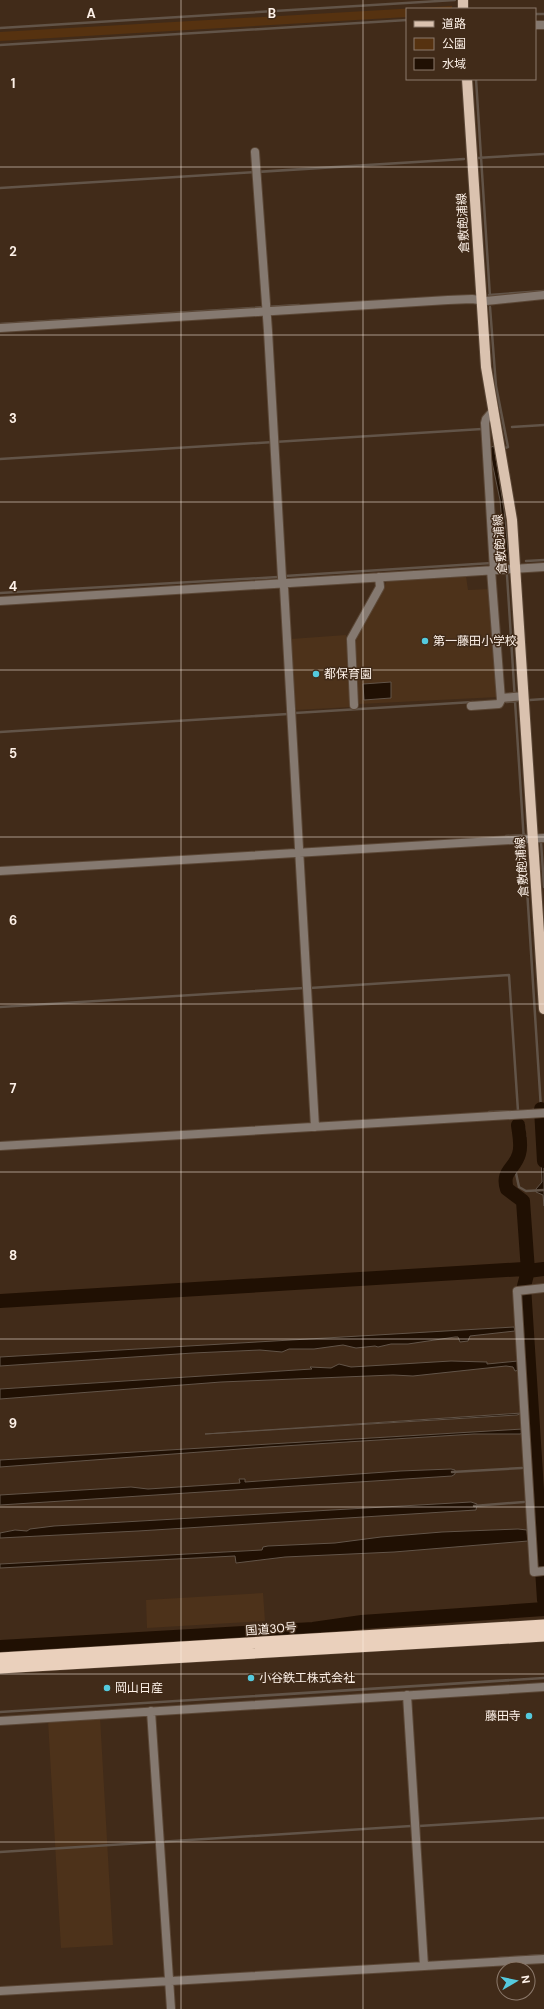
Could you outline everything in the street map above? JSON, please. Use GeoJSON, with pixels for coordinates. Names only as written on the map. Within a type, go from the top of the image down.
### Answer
{"type":"FeatureCollection","features":[{"type":"Feature","properties":{"kind":"highway","name":"国道30号"},"geometry":{"type":"LineString","coordinates":[[0,1658],[544,1625]]}},
{"type":"Feature","properties":{"kind":"highway","name":"国道30号"},"geometry":{"type":"LineString","coordinates":[[0,1668],[544,1636]]}},
{"type":"Feature","properties":{"kind":"main road","name":"倉敷飽浦線"},"geometry":{"type":"LineString","coordinates":[[467,80],[486,367],[492,412],[510,501],[516,568],[517,696],[527,840],[544,1009]]}},
{"type":"Feature","properties":{"kind":"street"},"geometry":{"type":"LineString","coordinates":[[255,152],[300,853],[315,1127]]}},
{"type":"Feature","properties":{"kind":"street"},"geometry":{"type":"LineString","coordinates":[[0,328],[266,308],[448,300],[481,300],[544,295]]}},
{"type":"Feature","properties":{"kind":"street"},"geometry":{"type":"LineString","coordinates":[[471,706],[499,704],[501,698],[485,423],[486,419],[492,412]]}},
{"type":"Feature","properties":{"kind":"street"},"geometry":{"type":"LineString","coordinates":[[0,601],[379,577],[493,566],[516,568],[544,567]]}},
{"type":"Feature","properties":{"kind":"street"},"geometry":{"type":"LineString","coordinates":[[354,705],[351,639],[380,587],[379,577]]}},
{"type":"Feature","properties":{"kind":"street"},"geometry":{"type":"LineString","coordinates":[[501,698],[517,696]]}},
{"type":"Feature","properties":{"kind":"street"},"geometry":{"type":"LineString","coordinates":[[0,871],[544,838]]}},
{"type":"Feature","properties":{"kind":"street"},"geometry":{"type":"LineString","coordinates":[[0,1146],[542,1114]]}},
{"type":"Feature","properties":{"kind":"street"},"geometry":{"type":"LineString","coordinates":[[541,1572],[534,1572],[517,1291],[544,1288]]}},
{"type":"Feature","properties":{"kind":"street"},"geometry":{"type":"LineString","coordinates":[[0,1720],[544,1687]]}},
{"type":"Feature","properties":{"kind":"street"},"geometry":{"type":"LineString","coordinates":[[407,1695],[424,1966]]}},
{"type":"Feature","properties":{"kind":"street"},"geometry":{"type":"LineString","coordinates":[[151,1711],[171,2009]]}},
{"type":"Feature","properties":{"kind":"street"},"geometry":{"type":"LineString","coordinates":[[0,1991],[169,1979],[544,1959]]}},
{"type":"Feature","properties":{"kind":"shaded area","name":"第一藤田小学校"},"geometry":{"type":"Polygon","coordinates":[[[466,576],[468,590],[491,589],[498,697],[359,704],[355,647],[357,636],[387,581],[466,576]]]}},
{"type":"Feature","properties":{"kind":"shaded area"},"geometry":{"type":"Polygon","coordinates":[[[346,635],[351,707],[295,710],[291,639],[346,635]]]}},
{"type":"Feature","properties":{"kind":"shaded area"},"geometry":{"type":"Polygon","coordinates":[[[263,1593],[265,1621],[147,1628],[146,1600],[263,1593]]]}},
{"type":"Feature","properties":{"kind":"shaded area"},"geometry":{"type":"Polygon","coordinates":[[[100,1717],[113,1945],[61,1948],[48,1720],[100,1717]]]}},
{"type":"Feature","properties":{"kind":"green space"},"geometry":{"type":"Polygon","coordinates":[[[452,6],[452,8],[417,8],[452,6]]]}},
{"type":"Feature","properties":{"kind":"green space"},"geometry":{"type":"Polygon","coordinates":[[[406,9],[406,17],[0,41],[0,32],[406,9]]]}},
{"type":"Feature","properties":{"kind":"water"},"geometry":{"type":"Polygon","coordinates":[[[494,446],[504,510],[509,560],[498,564],[498,562],[504,560],[505,557],[500,500],[489,448],[494,446]]]}},
{"type":"Feature","properties":{"kind":"water"},"geometry":{"type":"Polygon","coordinates":[[[391,682],[391,698],[364,700],[363,684],[391,682]]]}},
{"type":"Feature","properties":{"kind":"water"},"geometry":{"type":"Polygon","coordinates":[[[519,1117],[524,1123],[526,1137],[523,1139],[523,1142],[517,1143],[516,1118],[519,1117]]]}},
{"type":"Feature","properties":{"kind":"water"},"geometry":{"type":"Polygon","coordinates":[[[540,1126],[543,1126],[544,1129],[544,1206],[543,1195],[536,1192],[536,1189],[542,1182],[540,1126]]]}},
{"type":"Feature","properties":{"kind":"water"},"geometry":{"type":"Polygon","coordinates":[[[514,1327],[515,1331],[470,1336],[468,1341],[460,1342],[458,1337],[455,1337],[408,1344],[391,1344],[378,1347],[356,1348],[343,1345],[314,1349],[289,1349],[282,1352],[260,1350],[193,1353],[0,1366],[0,1357],[514,1327]]]}},
{"type":"Feature","properties":{"kind":"water"},"geometry":{"type":"Polygon","coordinates":[[[451,1361],[487,1362],[487,1364],[518,1361],[519,1370],[515,1371],[513,1367],[506,1366],[413,1376],[393,1375],[221,1382],[0,1399],[0,1389],[312,1369],[310,1367],[331,1368],[339,1364],[351,1367],[451,1361]]]}},
{"type":"Feature","properties":{"kind":"water"},"geometry":{"type":"Polygon","coordinates":[[[522,1413],[517,1415],[205,1434],[522,1413]]]}},
{"type":"Feature","properties":{"kind":"water"},"geometry":{"type":"Polygon","coordinates":[[[523,1429],[523,1433],[520,1434],[474,1434],[267,1447],[0,1467],[0,1460],[523,1429]]]}},
{"type":"Feature","properties":{"kind":"water"},"geometry":{"type":"Polygon","coordinates":[[[455,1470],[455,1474],[452,1476],[0,1505],[0,1495],[131,1487],[148,1489],[240,1483],[239,1479],[245,1479],[245,1482],[400,1471],[455,1470]]]}},
{"type":"Feature","properties":{"kind":"water"},"geometry":{"type":"Polygon","coordinates":[[[471,1502],[477,1504],[476,1510],[0,1538],[0,1533],[15,1530],[27,1531],[30,1529],[54,1526],[471,1502]]]}},
{"type":"Feature","properties":{"kind":"water"},"geometry":{"type":"Polygon","coordinates":[[[518,1529],[527,1530],[528,1541],[394,1552],[285,1557],[236,1563],[235,1556],[0,1568],[0,1564],[262,1550],[263,1547],[268,1546],[335,1543],[381,1537],[442,1532],[518,1529]]]}},
{"type":"Feature","properties":{"kind":"waterway"},"geometry":{"type":"LineString","coordinates":[[0,28],[455,0]]}},
{"type":"Feature","properties":{"kind":"waterway"},"geometry":{"type":"LineString","coordinates":[[536,14],[544,14]]}},
{"type":"Feature","properties":{"kind":"waterway"},"geometry":{"type":"LineString","coordinates":[[0,45],[406,20]]}},
{"type":"Feature","properties":{"kind":"waterway"},"geometry":{"type":"LineString","coordinates":[[476,80],[490,297]]}},
{"type":"Feature","properties":{"kind":"waterway"},"geometry":{"type":"LineString","coordinates":[[476,158],[544,154]]}},
{"type":"Feature","properties":{"kind":"waterway"},"geometry":{"type":"LineString","coordinates":[[0,188],[464,159]]}},
{"type":"Feature","properties":{"kind":"waterway"},"geometry":{"type":"LineString","coordinates":[[489,295],[544,291]]}},
{"type":"Feature","properties":{"kind":"waterway"},"geometry":{"type":"LineString","coordinates":[[0,324],[299,305]]}},
{"type":"Feature","properties":{"kind":"waterway"},"geometry":{"type":"LineString","coordinates":[[490,307],[496,386],[508,447],[505,448]]}},
{"type":"Feature","properties":{"kind":"waterway"},"geometry":{"type":"LineString","coordinates":[[512,427],[544,425]]}},
{"type":"Feature","properties":{"kind":"waterway"},"geometry":{"type":"LineString","coordinates":[[0,459],[482,429]]}},
{"type":"Feature","properties":{"kind":"waterway"},"geometry":{"type":"LineString","coordinates":[[526,561],[544,560]]}},
{"type":"Feature","properties":{"kind":"waterway"},"geometry":{"type":"LineString","coordinates":[[285,576],[492,563]]}},
{"type":"Feature","properties":{"kind":"waterway"},"geometry":{"type":"LineString","coordinates":[[507,575],[541,1109]]}},
{"type":"Feature","properties":{"kind":"waterway"},"geometry":{"type":"LineString","coordinates":[[0,593],[278,577]]}},
{"type":"Feature","properties":{"kind":"waterway"},"geometry":{"type":"LineString","coordinates":[[530,700],[544,699]]}},
{"type":"Feature","properties":{"kind":"waterway"},"geometry":{"type":"LineString","coordinates":[[506,702],[517,701]]}},
{"type":"Feature","properties":{"kind":"waterway"},"geometry":{"type":"LineString","coordinates":[[295,713],[473,702]]}},
{"type":"Feature","properties":{"kind":"waterway"},"geometry":{"type":"LineString","coordinates":[[0,732],[288,714]]}},
{"type":"Feature","properties":{"kind":"waterway"},"geometry":{"type":"LineString","coordinates":[[506,836],[526,835]]}},
{"type":"Feature","properties":{"kind":"waterway"},"geometry":{"type":"LineString","coordinates":[[541,842],[544,887]]}},
{"type":"Feature","properties":{"kind":"waterway"},"geometry":{"type":"LineString","coordinates":[[310,988],[509,975],[518,1111],[489,1112]]}},
{"type":"Feature","properties":{"kind":"waterway"},"geometry":{"type":"LineString","coordinates":[[0,1007],[304,988]]}},
{"type":"Feature","properties":{"kind":"waterway"},"geometry":{"type":"LineString","coordinates":[[518,1112],[541,1109]]}},
{"type":"Feature","properties":{"kind":"waterway"},"geometry":{"type":"LineString","coordinates":[[541,1109],[544,1161]]}},
{"type":"Feature","properties":{"kind":"waterway"},"geometry":{"type":"LineString","coordinates":[[0,1301],[524,1269],[528,1271],[523,1201],[507,1189],[506,1183],[507,1174],[517,1159],[520,1151],[518,1125]]}},
{"type":"Feature","properties":{"kind":"waterway"},"geometry":{"type":"LineString","coordinates":[[514,1164],[519,1187],[526,1191],[544,1190]]}},
{"type":"Feature","properties":{"kind":"waterway"},"geometry":{"type":"LineString","coordinates":[[544,1269],[528,1271],[524,1286],[544,1600]]}},
{"type":"Feature","properties":{"kind":"waterway"},"geometry":{"type":"LineString","coordinates":[[452,1472],[522,1468]]}},
{"type":"Feature","properties":{"kind":"waterway"},"geometry":{"type":"LineString","coordinates":[[474,1506],[524,1502]]}},
{"type":"Feature","properties":{"kind":"waterway"},"geometry":{"type":"LineString","coordinates":[[0,1647],[313,1629],[362,1622],[544,1609]]}},
{"type":"Feature","properties":{"kind":"waterway"},"geometry":{"type":"LineString","coordinates":[[0,1712],[544,1678]]}},
{"type":"Feature","properties":{"kind":"waterway"},"geometry":{"type":"LineString","coordinates":[[419,1826],[544,1818]]}},
{"type":"Feature","properties":{"kind":"waterway"},"geometry":{"type":"LineString","coordinates":[[0,1852],[411,1826]]}},
{"type":"Feature","properties":{"kind":"waterway"},"geometry":{"type":"LineString","coordinates":[[499,1958],[544,1955]]}},
{"type":"Feature","properties":{"kind":"place","name":"第一藤田小学校"},"geometry":{"type":"Point","coordinates":[425,641]}},
{"type":"Feature","properties":{"kind":"place","name":"都保育園"},"geometry":{"type":"Point","coordinates":[316,674]}},
{"type":"Feature","properties":{"kind":"place","name":"小谷鉄工株式会社"},"geometry":{"type":"Point","coordinates":[251,1678]}},
{"type":"Feature","properties":{"kind":"place","name":"岡山日産"},"geometry":{"type":"Point","coordinates":[107,1688]}},
{"type":"Feature","properties":{"kind":"place","name":"藤田寺"},"geometry":{"type":"Point","coordinates":[529,1716]}}]}
